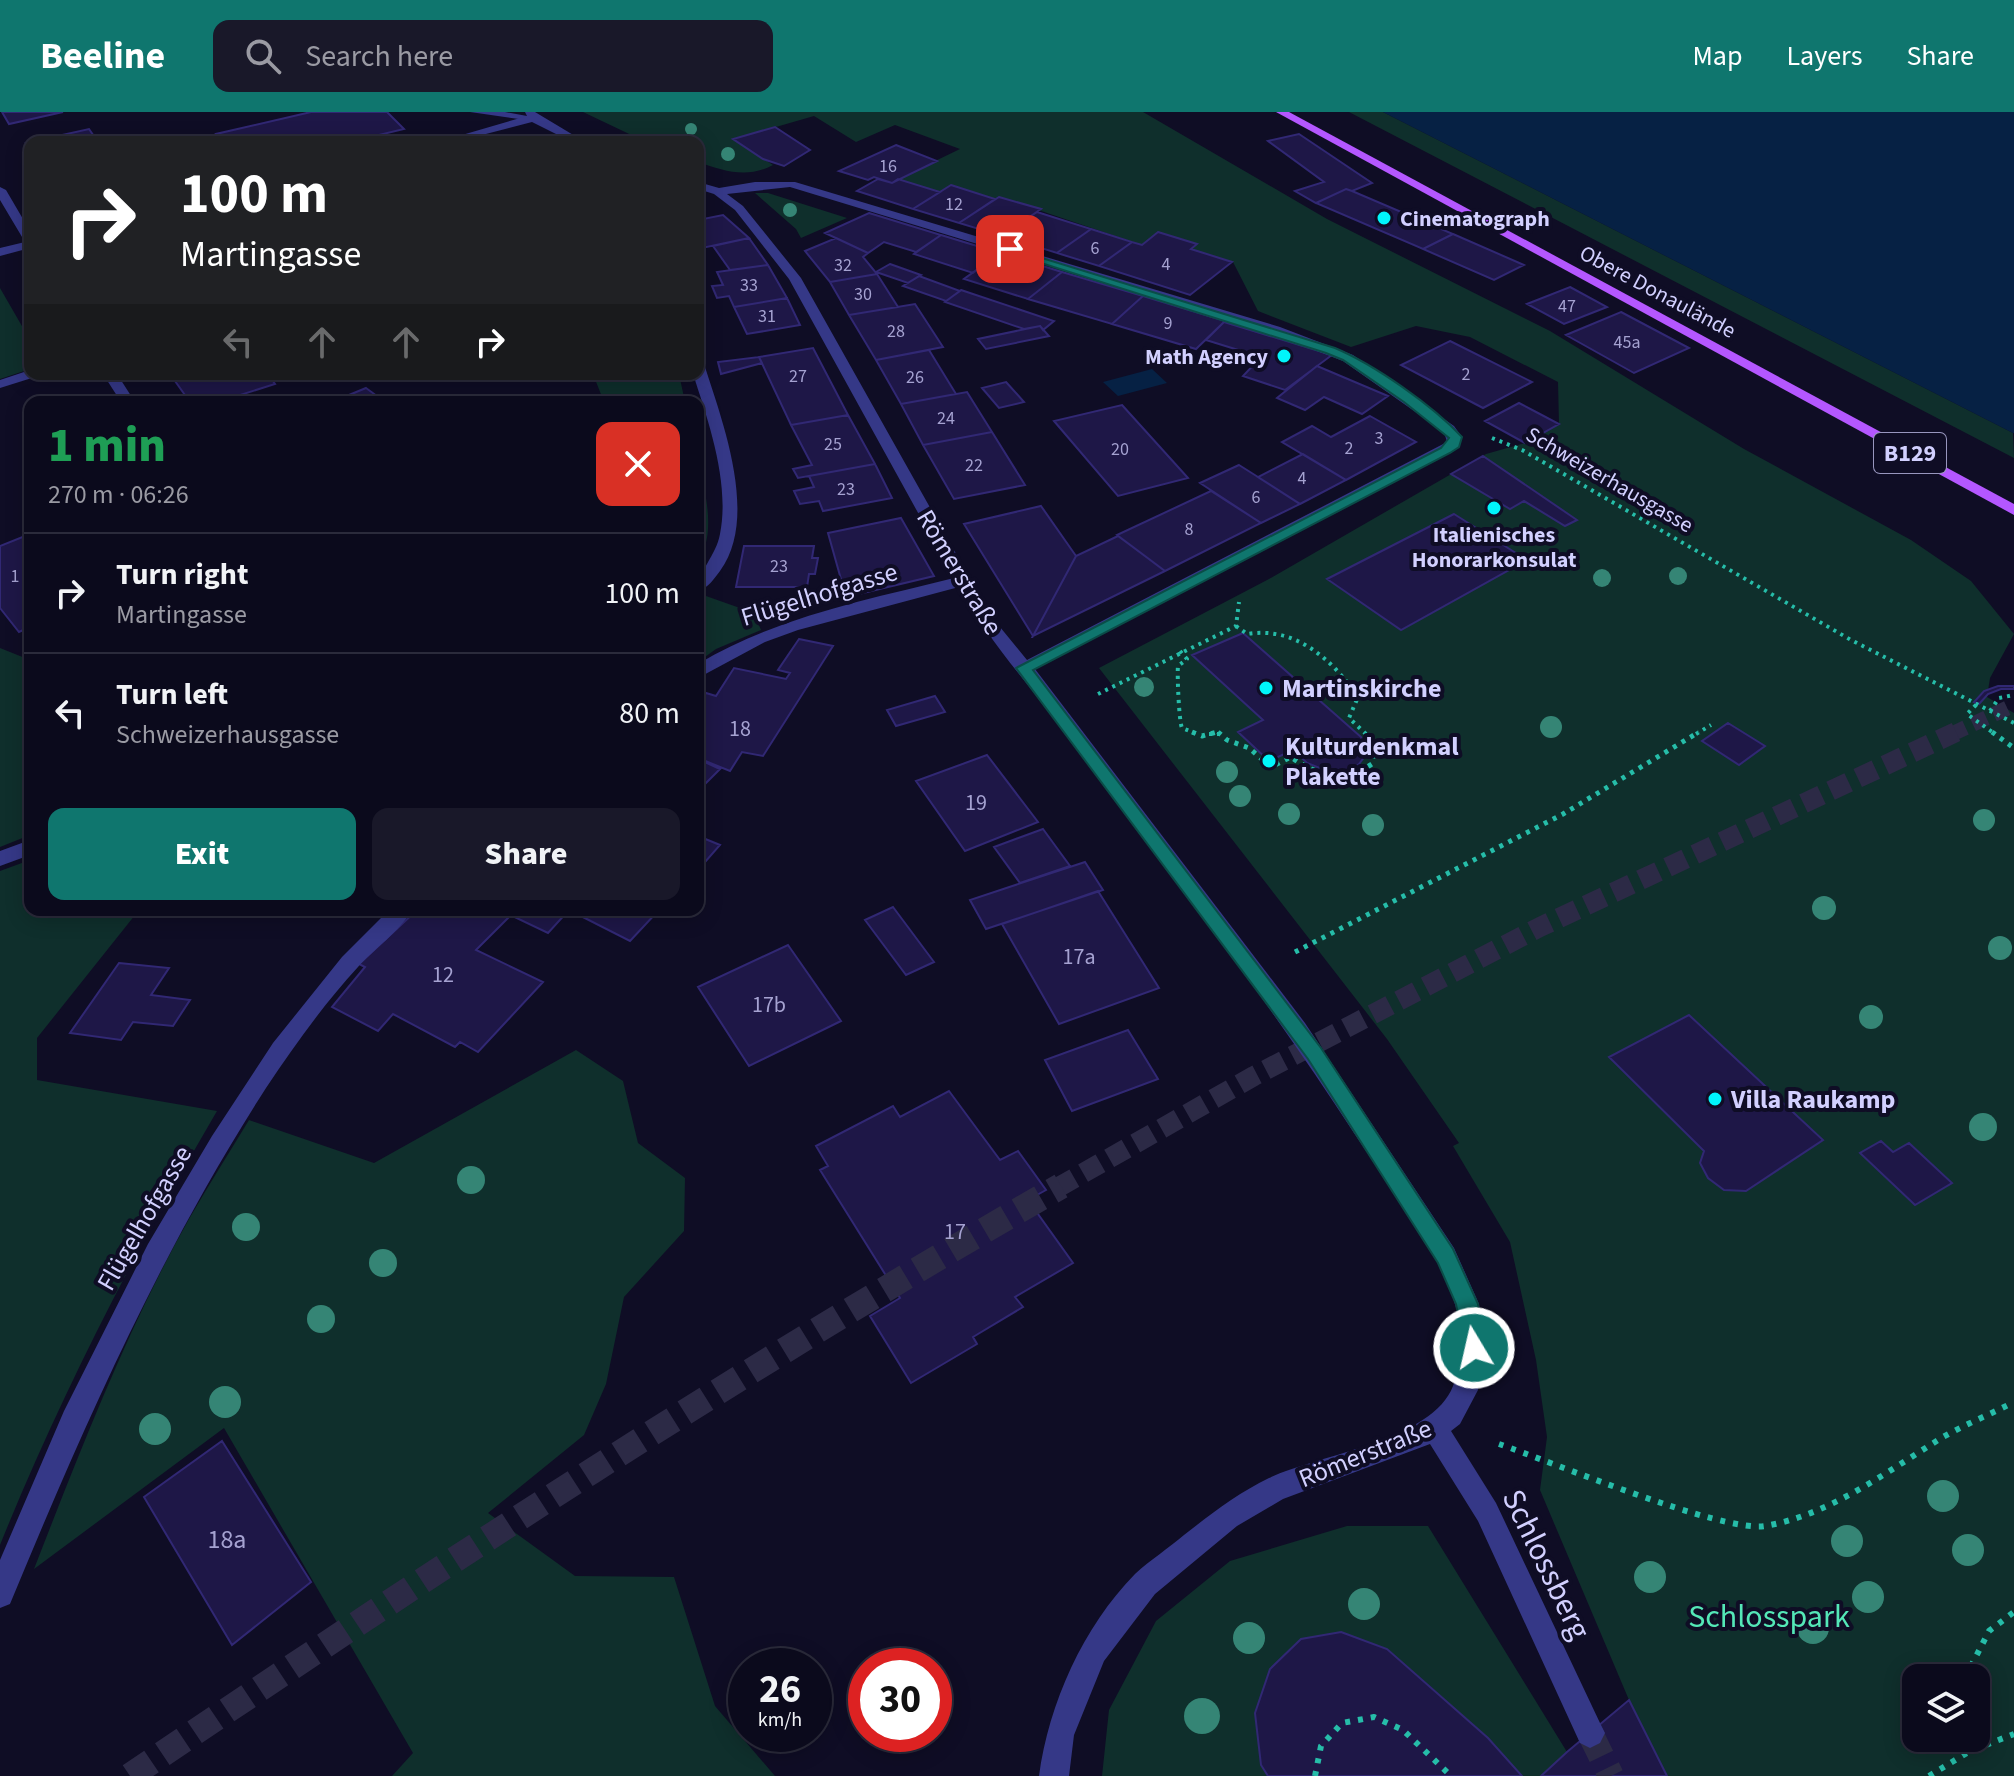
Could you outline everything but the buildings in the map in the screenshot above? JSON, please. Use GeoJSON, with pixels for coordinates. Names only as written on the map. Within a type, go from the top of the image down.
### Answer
{"type":"FeatureCollection","features":[{"type":"Feature","properties":{"kind":"main road","name":"Obere Donaulände"},"geometry":{"type":"LineString","coordinates":[[1281,112],[2014,510]]}},
{"type":"Feature","properties":{"kind":"street"},"geometry":{"type":"LineString","coordinates":[[475,112],[531,115],[569,136]]}},
{"type":"Feature","properties":{"kind":"street"},"geometry":{"type":"LineString","coordinates":[[463,136],[531,115]]}},
{"type":"Feature","properties":{"kind":"street"},"geometry":{"type":"LineString","coordinates":[[718,192],[755,185],[791,184],[1275,330],[1348,358],[1449,429],[1455,437],[1454,444],[1445,450],[1221,569],[1024,668]]}},
{"type":"Feature","properties":{"kind":"street","name":"Römerstraße"},"geometry":{"type":"LineString","coordinates":[[704,187],[718,192],[754,222],[795,278],[984,618],[1062,714],[1298,1029],[1446,1256],[1467,1304],[1474,1348],[1465,1390],[1451,1415],[1435,1428],[1276,1488],[1228,1517],[1145,1584],[1094,1651],[1059,1735],[1054,1776]]}},
{"type":"Feature","properties":{"kind":"street"},"geometry":{"type":"LineString","coordinates":[[0,190],[24,232]]}},
{"type":"Feature","properties":{"kind":"street"},"geometry":{"type":"LineString","coordinates":[[0,252],[24,244]]}},
{"type":"Feature","properties":{"kind":"street"},"geometry":{"type":"LineString","coordinates":[[0,384],[24,376]]}},
{"type":"Feature","properties":{"kind":"street"},"geometry":{"type":"LineString","coordinates":[[702,380],[713,422],[728,504],[724,550],[704,578]]}},
{"type":"Feature","properties":{"kind":"street","name":"Flügelhofgasse"},"geometry":{"type":"LineString","coordinates":[[704,668],[726,653],[765,635],[962,581]]}},
{"type":"Feature","properties":{"kind":"street"},"geometry":{"type":"LineString","coordinates":[[0,859],[24,849]]}},
{"type":"Feature","properties":{"kind":"street","name":"Flügelhofgasse"},"geometry":{"type":"LineString","coordinates":[[0,1594],[50,1466],[122,1314],[173,1219],[272,1058],[312,1003],[396,916]]}},
{"type":"Feature","properties":{"kind":"street","name":"Schlossberg"},"geometry":{"type":"LineString","coordinates":[[1435,1428],[1487,1512],[1590,1733]]}},
{"type":"Feature","properties":{"kind":"path","name":"Schweizerhausgasse"},"geometry":{"type":"LineString","coordinates":[[1455,437],[1497,438],[1522,450],[1837,633],[2014,723]]}},
{"type":"Feature","properties":{"kind":"path"},"geometry":{"type":"LineString","coordinates":[[1221,569],[1233,579],[1240,593],[1236,626]]}},
{"type":"Feature","properties":{"kind":"path"},"geometry":{"type":"LineString","coordinates":[[1180,651],[1187,659],[1178,666],[1176,680],[1181,690],[1176,718],[1182,728],[1202,736],[1218,732],[1227,740],[1249,748],[1271,767],[1291,757],[1311,772],[1345,778],[1372,764],[1376,753],[1371,737],[1349,718],[1358,697],[1347,679],[1295,639],[1271,630],[1247,634],[1236,626]]}},
{"type":"Feature","properties":{"kind":"path"},"geometry":{"type":"LineString","coordinates":[[1062,714],[1180,651],[1236,626]]}},
{"type":"Feature","properties":{"kind":"path"},"geometry":{"type":"LineString","coordinates":[[1990,711],[1999,698],[2014,695]]}},
{"type":"Feature","properties":{"kind":"path"},"geometry":{"type":"LineString","coordinates":[[1976,705],[1967,714],[2014,748]]}},
{"type":"Feature","properties":{"kind":"path"},"geometry":{"type":"LineString","coordinates":[[1254,971],[1563,814],[1711,725]]}},
{"type":"Feature","properties":{"kind":"path"},"geometry":{"type":"LineString","coordinates":[[1435,1428],[1517,1448],[1719,1521],[1762,1527],[1797,1517],[1866,1486],[1947,1435],[2014,1402]]}},
{"type":"Feature","properties":{"kind":"path"},"geometry":{"type":"LineString","coordinates":[[1972,1664],[1989,1631],[2014,1612]]}},
{"type":"Feature","properties":{"kind":"path"},"geometry":{"type":"LineString","coordinates":[[1315,1776],[1321,1746],[1342,1723],[1374,1717],[1403,1730],[1451,1776]]}},
{"type":"Feature","properties":{"kind":"path"},"geometry":{"type":"LineString","coordinates":[[1990,1743],[2014,1734]]}},
{"type":"Feature","properties":{"kind":"path"},"geometry":{"type":"LineString","coordinates":[[1929,1776],[1968,1752]]}},
{"type":"Feature","properties":{"kind":"green space","name":"Schlosspark"},"geometry":{"type":"Polygon","coordinates":[[[583,112],[1143,112],[1327,219],[1550,331],[1744,449],[1911,540],[1971,581],[2014,634],[1990,678],[1987,697],[2014,713],[2014,1776],[1102,1776],[1109,1710],[1156,1621],[1230,1561],[1347,1526],[1428,1526],[1567,1752],[1629,1700],[1540,1490],[1547,1437],[1536,1360],[1510,1242],[1453,1146],[1459,1143],[1387,1039],[1099,668],[1269,579],[1486,454],[1525,443],[1559,424],[1558,382],[1470,337],[1416,326],[1351,347],[1258,311],[1233,262],[1191,249],[1196,244],[1158,232],[1142,245],[1000,197],[995,199],[951,185],[940,192],[898,179],[960,149],[895,125],[856,142],[814,116],[734,139],[773,165],[745,173],[704,164],[704,136],[633,136],[583,112]]]}},
{"type":"Feature","properties":{"kind":"green space"},"geometry":{"type":"Polygon","coordinates":[[[1349,112],[1383,112],[2013,433],[2014,458],[1349,112]]]}},
{"type":"Feature","properties":{"kind":"green space"},"geometry":{"type":"Polygon","coordinates":[[[755,193],[768,193],[847,218],[801,238],[796,229],[755,193]]]}},
{"type":"Feature","properties":{"kind":"green space"},"geometry":{"type":"Polygon","coordinates":[[[0,288],[24,330],[24,371],[0,379],[0,288]]]}},
{"type":"Feature","properties":{"kind":"green space"},"geometry":{"type":"Polygon","coordinates":[[[595,380],[680,380],[684,396],[602,396],[595,380]]]}},
{"type":"Feature","properties":{"kind":"green space"},"geometry":{"type":"Polygon","coordinates":[[[704,488],[708,512],[704,550],[704,488]]]}},
{"type":"Feature","properties":{"kind":"green space"},"geometry":{"type":"Polygon","coordinates":[[[704,598],[754,613],[761,630],[716,649],[704,658],[704,598]]]}},
{"type":"Feature","properties":{"kind":"green space"},"geometry":{"type":"Polygon","coordinates":[[[0,648],[24,658],[24,837],[0,847],[0,648]]]}},
{"type":"Feature","properties":{"kind":"green space"},"geometry":{"type":"Polygon","coordinates":[[[24,862],[24,916],[134,916],[37,1038],[37,1080],[217,1111],[101,1324],[48,1433],[0,1545],[0,871],[24,862]]]}},
{"type":"Feature","properties":{"kind":"green space"},"geometry":{"type":"Polygon","coordinates":[[[576,1050],[623,1081],[638,1143],[685,1178],[684,1231],[624,1297],[606,1384],[584,1435],[488,1513],[575,1576],[674,1577],[715,1706],[728,1721],[728,1752],[754,1752],[775,1776],[392,1776],[413,1753],[224,1428],[34,1569],[87,1435],[145,1304],[189,1219],[249,1120],[374,1163],[576,1050]]]}},
{"type":"Feature","properties":{"kind":"water"},"geometry":{"type":"Polygon","coordinates":[[[1383,112],[2014,112],[2014,433],[2013,433],[1383,112]]]}},
{"type":"Feature","properties":{"kind":"water"},"geometry":{"type":"Polygon","coordinates":[[[1152,369],[1167,383],[1118,396],[1103,382],[1152,369]]]}},
{"type":"Feature","properties":{"kind":"tunnel"},"geometry":{"type":"LineString","coordinates":[[1952,734],[2014,705]]}},
{"type":"Feature","properties":{"kind":"tunnel"},"geometry":{"type":"LineString","coordinates":[[1057,1188],[1254,1076],[1540,927],[1956,732]]}},
{"type":"Feature","properties":{"kind":"tunnel"},"geometry":{"type":"LineString","coordinates":[[130,1776],[590,1472],[824,1326],[1061,1186]]}},
{"type":"Feature","properties":{"kind":"tunnel"},"geometry":{"type":"LineString","coordinates":[[1590,1733],[1611,1776]]}},
{"type":"Feature","properties":{"kind":"place","name":"Cinematograph"},"geometry":{"type":"Point","coordinates":[1384,218]}},
{"type":"Feature","properties":{"kind":"place","name":"Math Agency"},"geometry":{"type":"Point","coordinates":[1284,356]}},
{"type":"Feature","properties":{"kind":"place","name":"Italienisches Honorarkonsulat"},"geometry":{"type":"Point","coordinates":[1494,508]}},
{"type":"Feature","properties":{"kind":"place","name":"Martinskirche"},"geometry":{"type":"Point","coordinates":[1266,688]}},
{"type":"Feature","properties":{"kind":"place","name":"Kulturdenkmal Plakette"},"geometry":{"type":"Point","coordinates":[1269,761]}},
{"type":"Feature","properties":{"kind":"place","name":"Villa Raukamp"},"geometry":{"type":"Point","coordinates":[1715,1099]}},
{"type":"Feature","properties":{"kind":"route"},"geometry":{"type":"LineString","coordinates":[[1010,249],[1331,350],[1348,358],[1409,400],[1449,429],[1455,437],[1454,444],[1445,450],[1365,494],[1024,668],[1062,714],[1315,1054],[1446,1256],[1467,1304],[1474,1348]]}}]}
